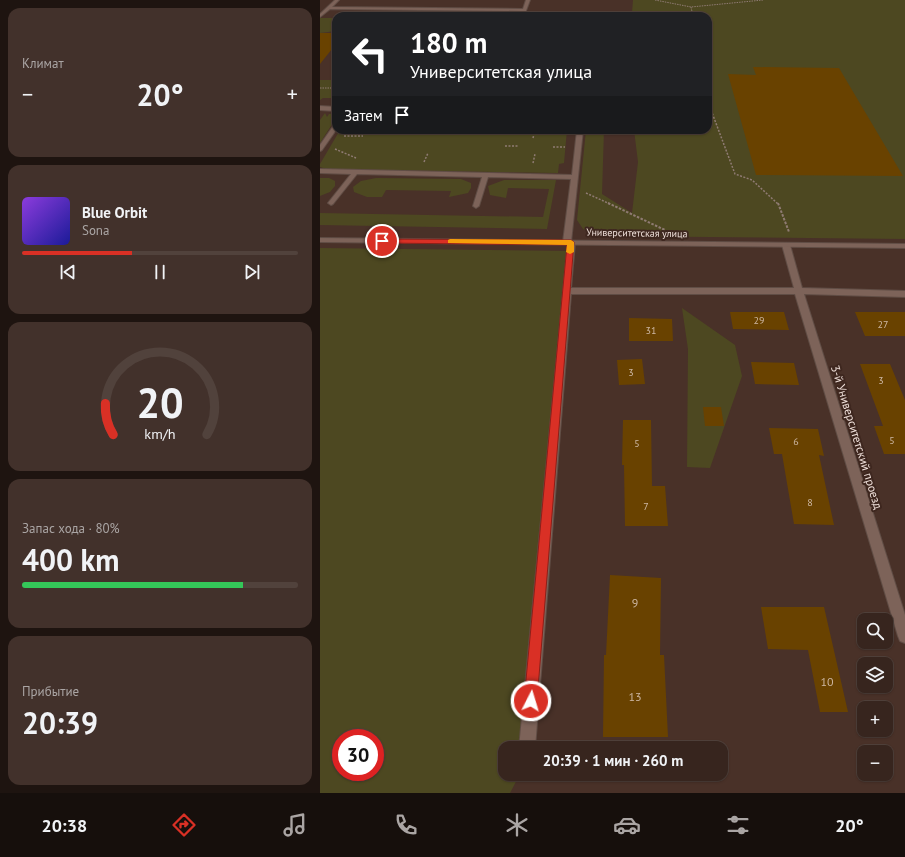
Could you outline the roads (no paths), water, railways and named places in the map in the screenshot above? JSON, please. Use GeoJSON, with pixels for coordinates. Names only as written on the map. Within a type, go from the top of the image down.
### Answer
{"type":"FeatureCollection","features":[{"type":"Feature","properties":{"kind":"street","name":"Университетская улица"},"geometry":{"type":"LineString","coordinates":[[320,240],[905,246]]}},
{"type":"Feature","properties":{"kind":"street"},"geometry":{"type":"LineString","coordinates":[[527,741],[567,291],[569,242]]}},
{"type":"Feature","properties":{"kind":"street","name":"3-й Университетский проезд"},"geometry":{"type":"LineString","coordinates":[[786,244],[807,322],[905,636]]}},
{"type":"Feature","properties":{"kind":"street"},"geometry":{"type":"LineString","coordinates":[[567,291],[799,291],[905,294]]}},
{"type":"Feature","properties":{"kind":"lane"},"geometry":{"type":"LineString","coordinates":[[320,16],[337,0]]}},
{"type":"Feature","properties":{"kind":"lane"},"geometry":{"type":"LineString","coordinates":[[330,8],[524,10],[528,0]]}},
{"type":"Feature","properties":{"kind":"lane"},"geometry":{"type":"LineString","coordinates":[[320,108],[332,108]]}},
{"type":"Feature","properties":{"kind":"lane"},"geometry":{"type":"LineString","coordinates":[[320,149],[332,132]]}},
{"type":"Feature","properties":{"kind":"lane"},"geometry":{"type":"LineString","coordinates":[[569,242],[574,176],[579,134]]}},
{"type":"Feature","properties":{"kind":"lane"},"geometry":{"type":"LineString","coordinates":[[320,171],[574,176]]}},
{"type":"Feature","properties":{"kind":"lane"},"geometry":{"type":"LineString","coordinates":[[331,203],[356,171]]}},
{"type":"Feature","properties":{"kind":"lane"},"geometry":{"type":"LineString","coordinates":[[476,206],[486,174]]}}]}
